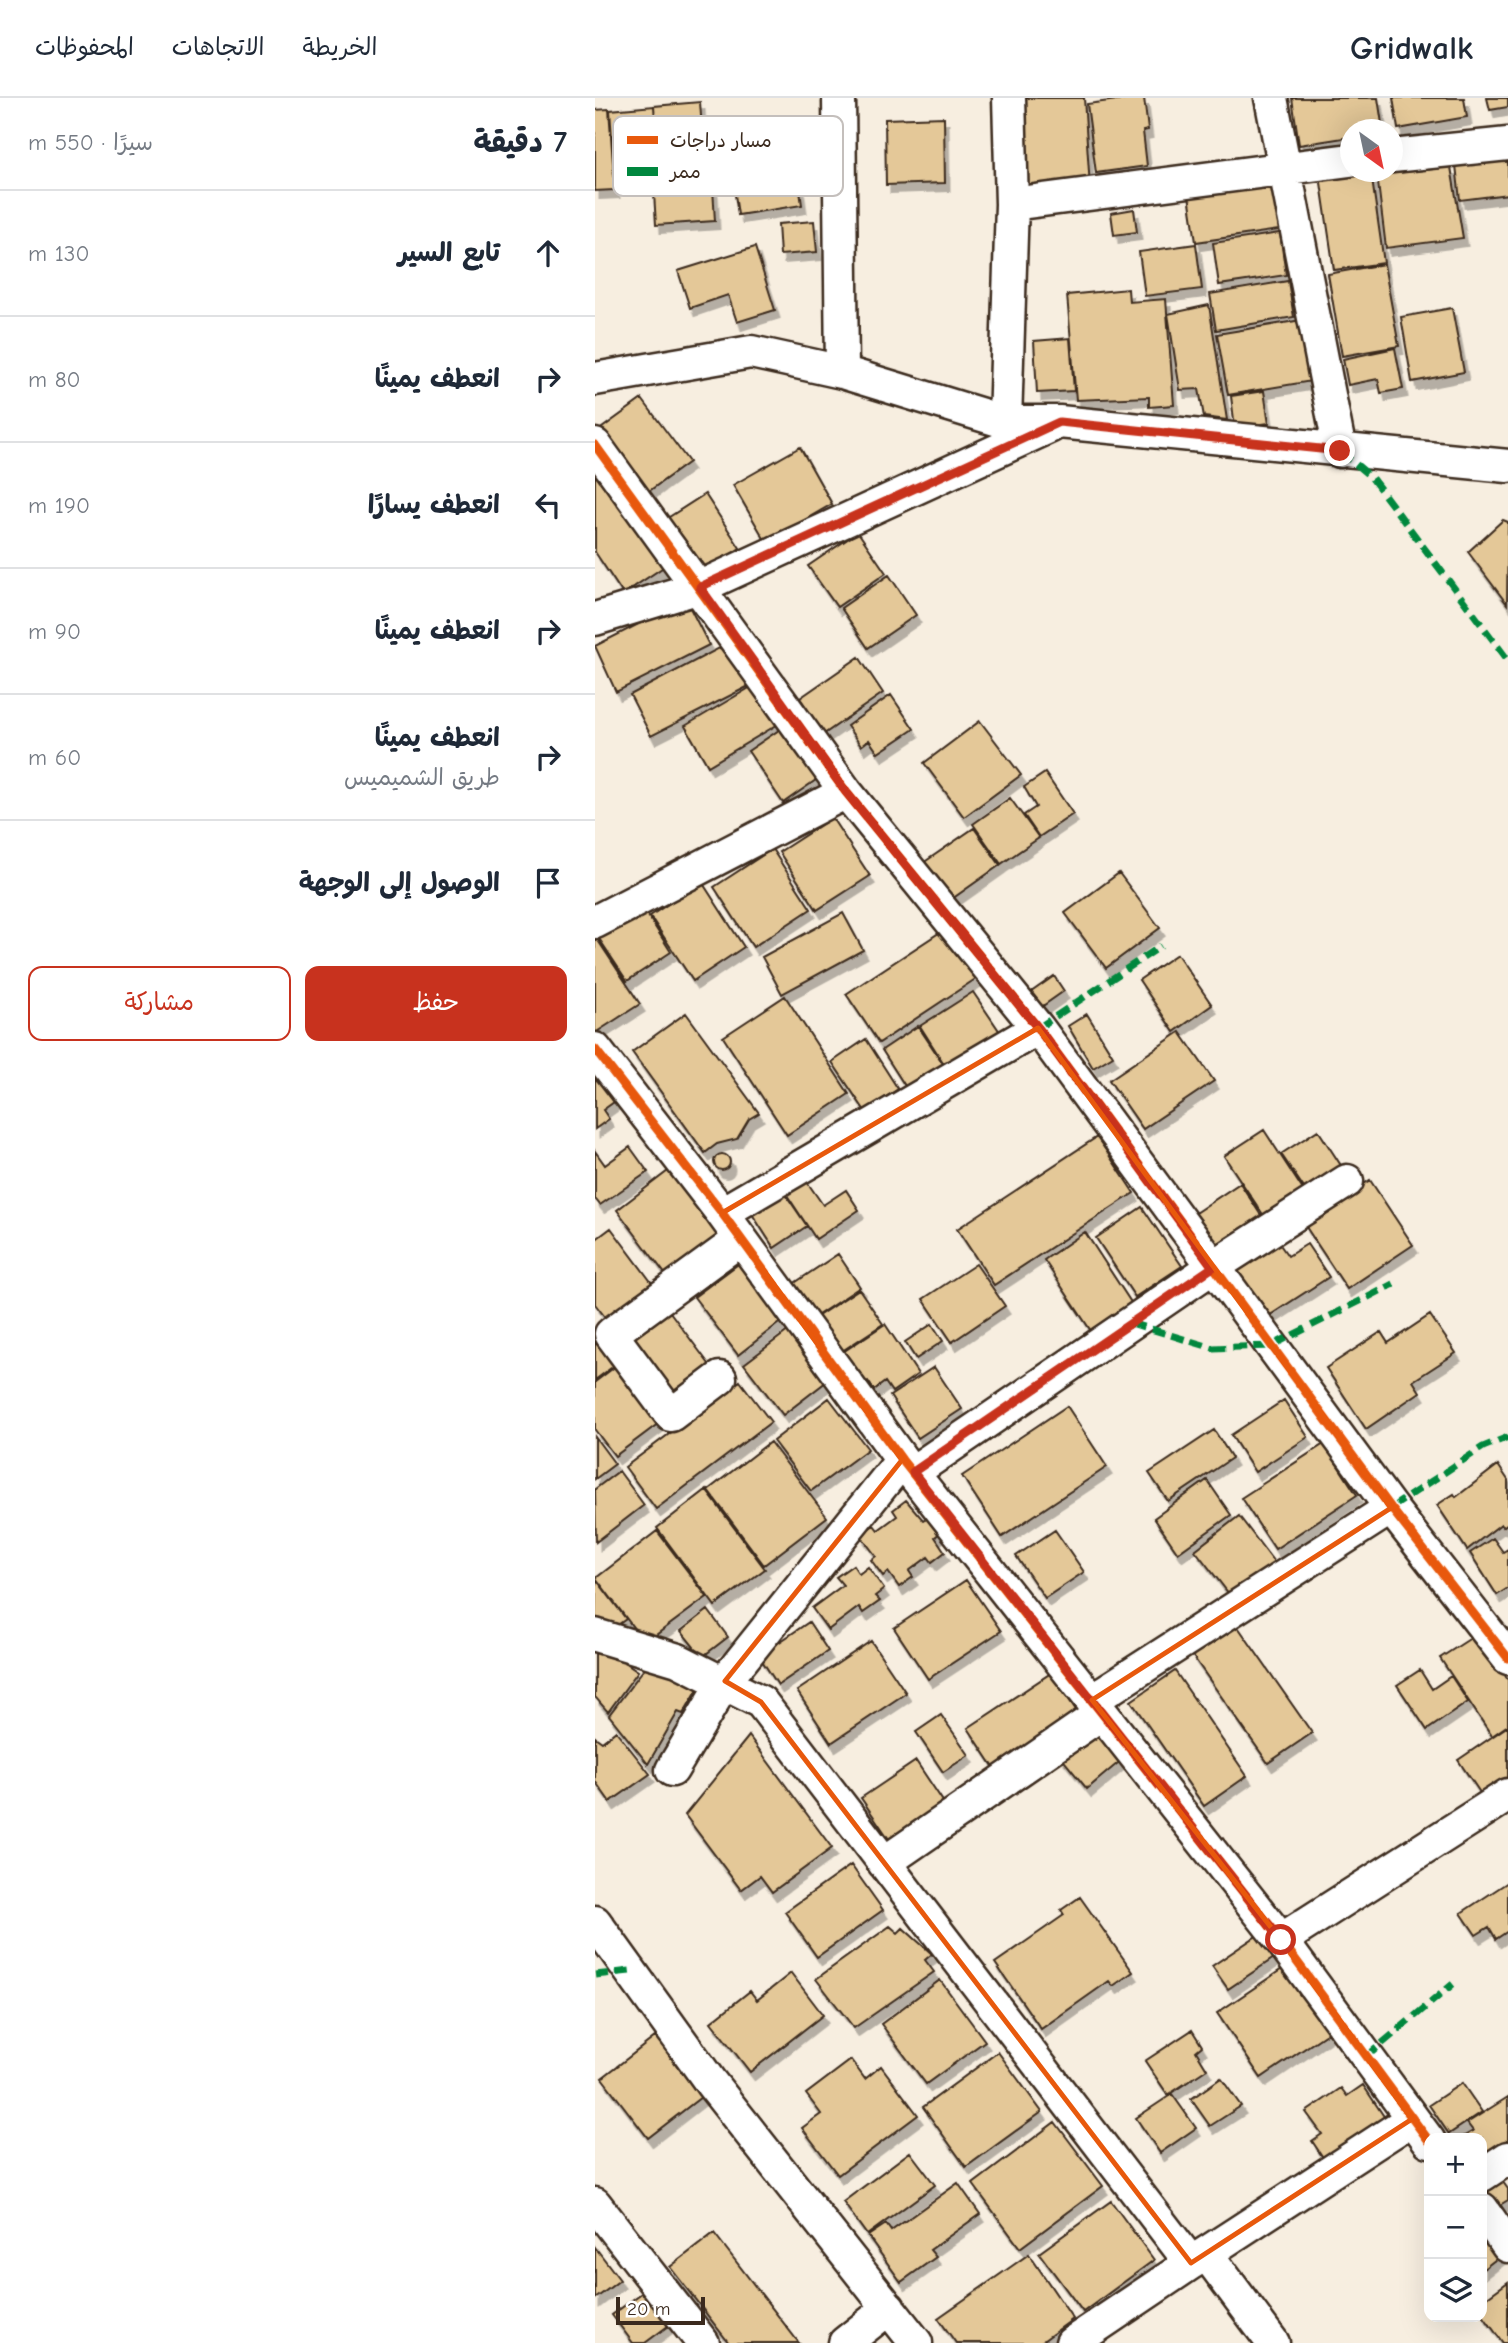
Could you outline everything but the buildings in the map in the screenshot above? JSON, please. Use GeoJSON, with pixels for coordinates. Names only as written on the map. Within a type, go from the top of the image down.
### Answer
{"type":"FeatureCollection","features":[{"type":"Feature","properties":{"kind":"street"},"geometry":{"type":"LineString","coordinates":[[839,98],[839,116]]}},
{"type":"Feature","properties":{"kind":"street"},"geometry":{"type":"LineString","coordinates":[[1005,422],[1012,204],[1009,98]]}},
{"type":"Feature","properties":{"kind":"street"},"geometry":{"type":"LineString","coordinates":[[1271,98],[1340,451]]}},
{"type":"Feature","properties":{"kind":"street"},"geometry":{"type":"LineString","coordinates":[[1403,155],[1508,144]]}},
{"type":"Feature","properties":{"kind":"street"},"geometry":{"type":"LineString","coordinates":[[1012,204],[1340,161]]}},
{"type":"Feature","properties":{"kind":"street"},"geometry":{"type":"LineString","coordinates":[[840,196],[842,372]]}},
{"type":"Feature","properties":{"kind":"street"},"geometry":{"type":"LineString","coordinates":[[595,379],[751,352],[842,372],[1005,422],[1059,422],[1508,467]]}},
{"type":"Feature","properties":{"kind":"street"},"geometry":{"type":"LineString","coordinates":[[595,619],[700,587],[1059,422]]}},
{"type":"Feature","properties":{"kind":"street"},"geometry":{"type":"LineString","coordinates":[[595,445],[846,792],[1038,1028],[1391,1507],[1508,1658]]}},
{"type":"Feature","properties":{"kind":"street"},"geometry":{"type":"LineString","coordinates":[[595,922],[846,792]]}},
{"type":"Feature","properties":{"kind":"street"},"geometry":{"type":"LineString","coordinates":[[722,1213],[1038,1028]]}},
{"type":"Feature","properties":{"kind":"street"},"geometry":{"type":"LineString","coordinates":[[595,1049],[722,1213],[908,1466],[1281,1940],[1420,2130],[1198,2258],[1072,2343]]}},
{"type":"Feature","properties":{"kind":"street"},"geometry":{"type":"LineString","coordinates":[[671,1770],[725,1681],[908,1466],[1347,1181]]}},
{"type":"Feature","properties":{"kind":"street"},"geometry":{"type":"LineString","coordinates":[[720,1378],[671,1415],[611,1334],[741,1239]]}},
{"type":"Feature","properties":{"kind":"street"},"geometry":{"type":"LineString","coordinates":[[884,1863],[1097,1706],[1391,1507]]}},
{"type":"Feature","properties":{"kind":"street"},"geometry":{"type":"LineString","coordinates":[[595,1635],[678,1660],[725,1681],[761,1702],[884,1863],[1198,2258],[1273,2343]]}},
{"type":"Feature","properties":{"kind":"street"},"geometry":{"type":"LineString","coordinates":[[1281,1940],[1508,1795]]}},
{"type":"Feature","properties":{"kind":"street"},"geometry":{"type":"LineString","coordinates":[[595,1922],[711,2083],[916,2343]]}},
{"type":"Feature","properties":{"kind":"street"},"geometry":{"type":"LineString","coordinates":[[1487,2172],[1508,2158]]}},
{"type":"Feature","properties":{"kind":"street"},"geometry":{"type":"LineString","coordinates":[[595,2204],[703,2343]]}},
{"type":"Feature","properties":{"kind":"street"},"geometry":{"type":"LineString","coordinates":[[1487,2216],[1508,2246]]}},
{"type":"Feature","properties":{"kind":"street"},"geometry":{"type":"LineString","coordinates":[[845,2343],[888,2308]]}},
{"type":"Feature","properties":{"kind":"highlighted area"},"geometry":{"type":"Polygon","coordinates":[[[1038,1028],[1391,1508],[1092,1700],[1281,1940],[1412,2119],[1191,2263],[761,1702],[725,1681],[902,1460],[722,1213],[1038,1028]]]}},
{"type":"Feature","properties":{"kind":"marked path"},"geometry":{"type":"LineString","coordinates":[[1340,451],[1371,477],[1508,660]]}},
{"type":"Feature","properties":{"kind":"marked path"},"geometry":{"type":"LineString","coordinates":[[1038,1028],[1161,946]]}},
{"type":"Feature","properties":{"kind":"marked path"},"geometry":{"type":"LineString","coordinates":[[1131,1323],[1213,1348],[1271,1346],[1394,1284]]}},
{"type":"Feature","properties":{"kind":"marked path"},"geometry":{"type":"LineString","coordinates":[[1391,1508],[1483,1447],[1508,1437]]}},
{"type":"Feature","properties":{"kind":"marked path"},"geometry":{"type":"LineString","coordinates":[[595,1975],[630,1971]]}},
{"type":"Feature","properties":{"kind":"marked path"},"geometry":{"type":"LineString","coordinates":[[1366,2057],[1453,1984]]}},
{"type":"Feature","properties":{"kind":"cycle path"},"geometry":{"type":"LineString","coordinates":[[595,445],[846,792],[1038,1028],[1391,1508],[1508,1658]]}},
{"type":"Feature","properties":{"kind":"cycle path"},"geometry":{"type":"LineString","coordinates":[[595,1049],[722,1213],[902,1460],[1281,1940],[1424,2134]]}},
{"type":"Feature","properties":{"kind":"route"},"geometry":{"type":"LineString","coordinates":[[1281,1940],[913,1472],[1213,1267],[1038,1028],[846,792],[700,587],[1059,422],[1340,451]]}}]}
